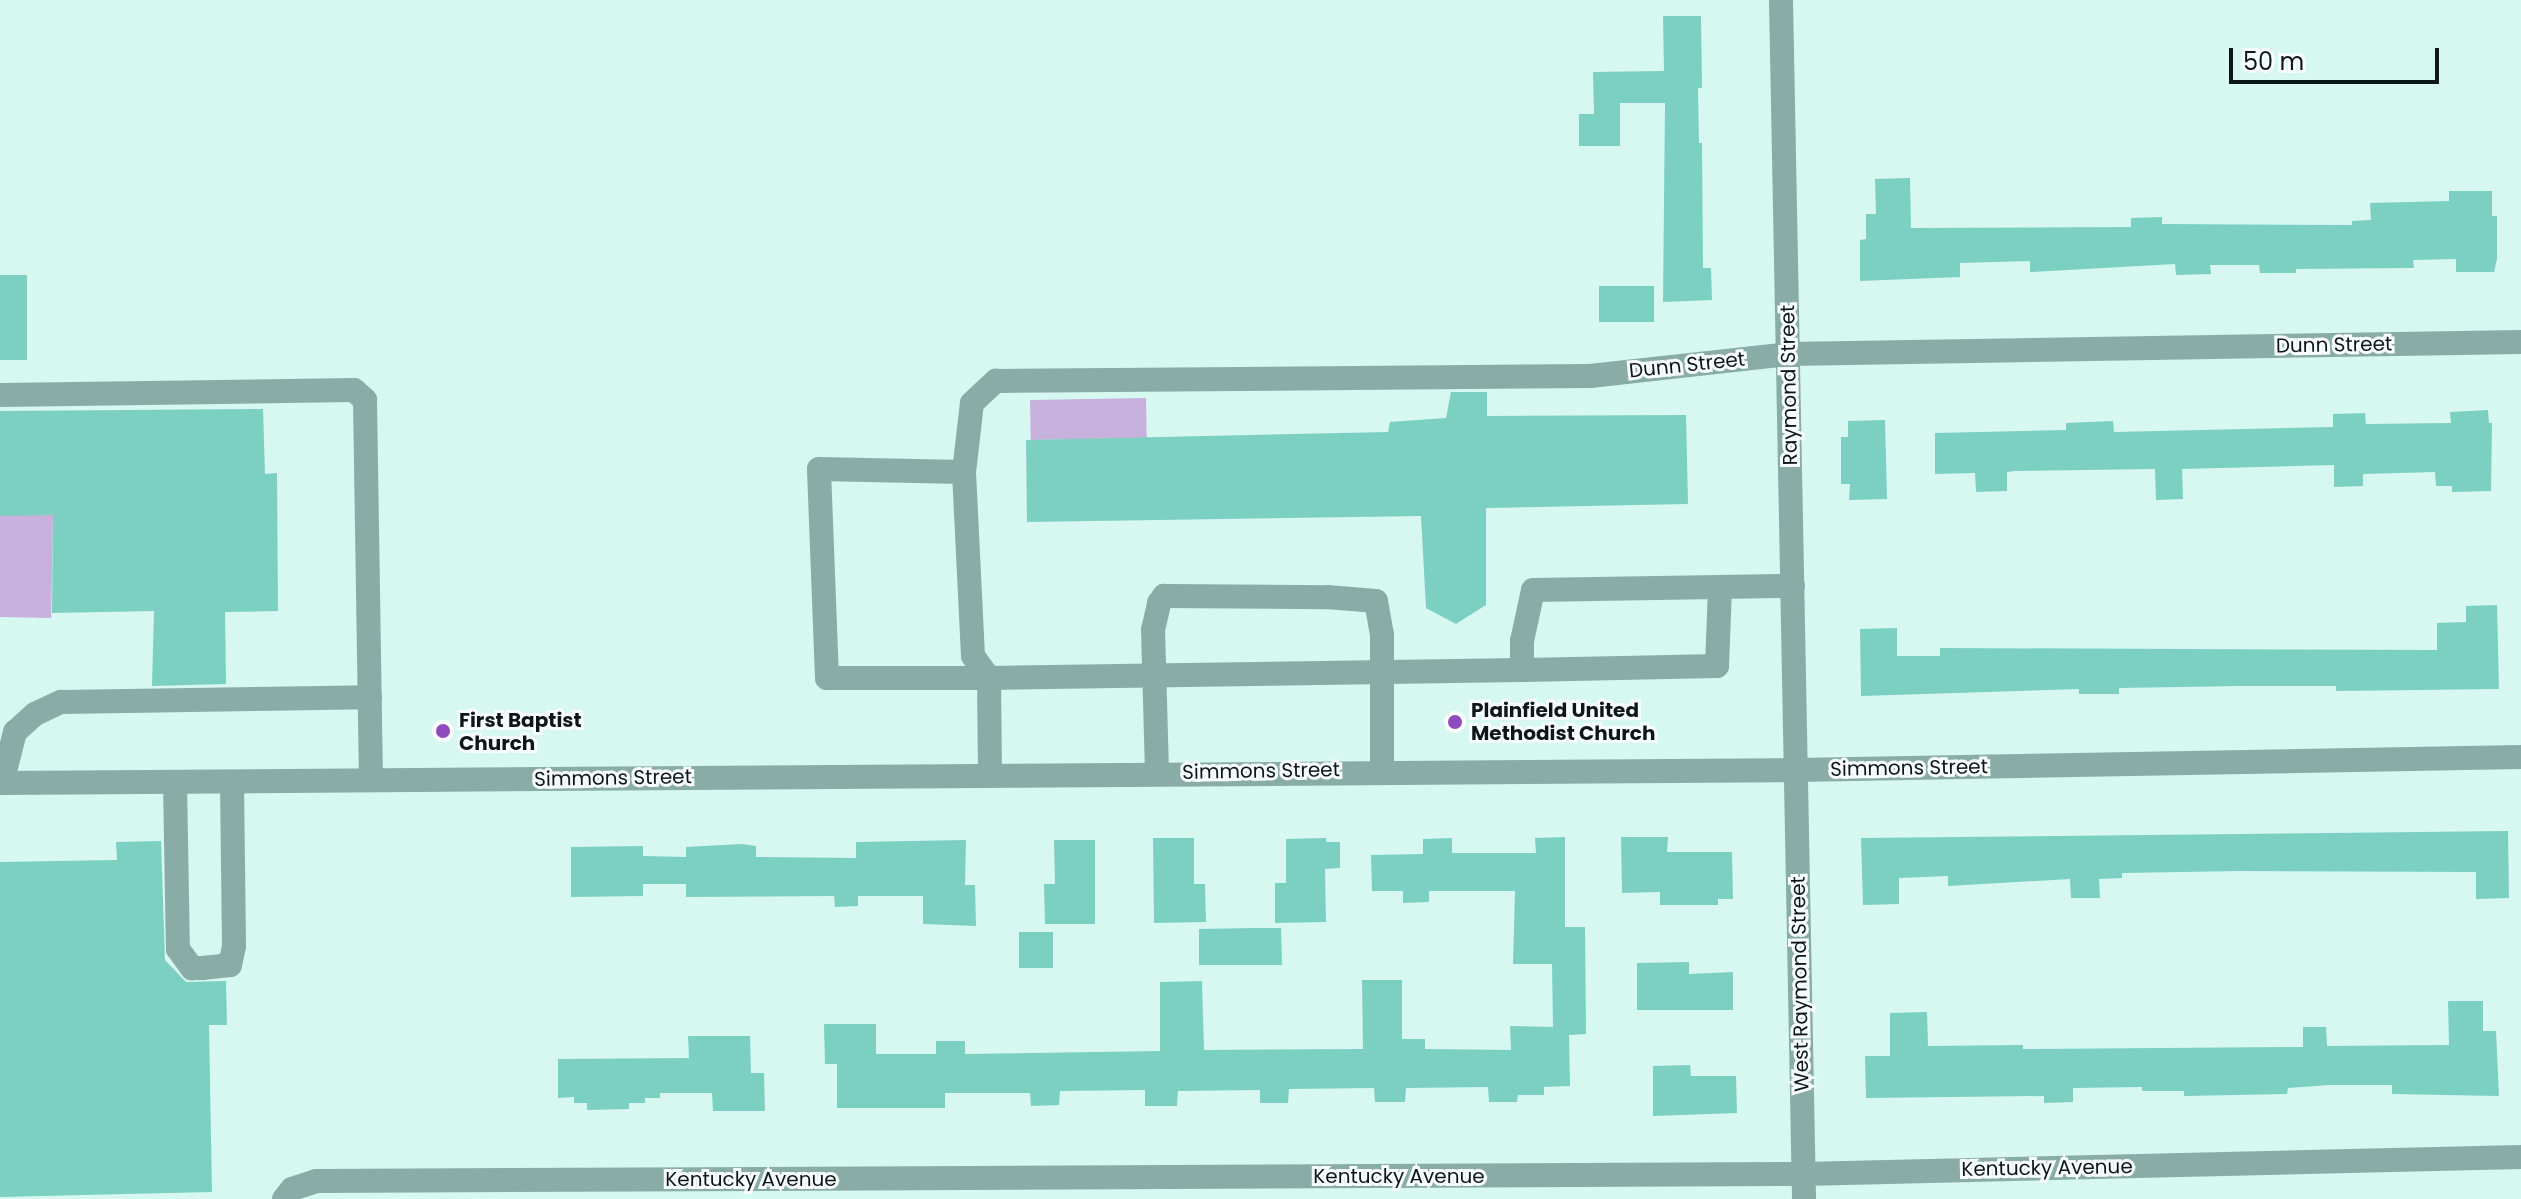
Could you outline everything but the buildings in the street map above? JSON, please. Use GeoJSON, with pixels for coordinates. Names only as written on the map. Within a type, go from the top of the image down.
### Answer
{"type":"FeatureCollection","features":[{"type":"Feature","properties":{"kind":"street","name":"Raymond Street"},"geometry":{"type":"LineString","coordinates":[[1781,0],[1797,770]]}},
{"type":"Feature","properties":{"kind":"street","name":"Dunn Street"},"geometry":{"type":"LineString","coordinates":[[964,472],[972,403],[996,381],[1590,376],[1788,354],[2521,342]]}},
{"type":"Feature","properties":{"kind":"street"},"geometry":{"type":"LineString","coordinates":[[0,395],[354,390],[365,400],[371,780]]}},
{"type":"Feature","properties":{"kind":"street"},"geometry":{"type":"LineString","coordinates":[[990,774],[989,678],[973,656],[964,472],[819,469],[827,678],[989,678],[1154,676],[1382,669],[1717,666],[1720,587]]}},
{"type":"Feature","properties":{"kind":"street"},"geometry":{"type":"LineString","coordinates":[[1522,670],[1522,641],[1533,590],[1793,586]]}},
{"type":"Feature","properties":{"kind":"street"},"geometry":{"type":"LineString","coordinates":[[1157,772],[1153,630],[1159,603],[1164,596],[1327,597],[1376,601],[1382,634],[1382,770]]}},
{"type":"Feature","properties":{"kind":"street"},"geometry":{"type":"LineString","coordinates":[[1,783],[15,732],[35,714],[61,702],[370,697]]}},
{"type":"Feature","properties":{"kind":"street","name":"Simmons Street"},"geometry":{"type":"LineString","coordinates":[[1,783],[1382,770],[1797,770],[2521,757]]}},
{"type":"Feature","properties":{"kind":"street","name":"West Raymond Street"},"geometry":{"type":"LineString","coordinates":[[1797,770],[1804,1199]]}},
{"type":"Feature","properties":{"kind":"street"},"geometry":{"type":"LineString","coordinates":[[175,782],[178,949],[192,968],[230,965],[234,946],[232,782]]}},
{"type":"Feature","properties":{"kind":"street","name":"Kentucky Avenue"},"geometry":{"type":"LineString","coordinates":[[284,1199],[292,1189],[316,1181],[1804,1174],[2521,1157]]}},
{"type":"Feature","properties":{"kind":"shaded area"},"geometry":{"type":"Polygon","coordinates":[[[1146,398],[1147,438],[1031,440],[1030,400],[1146,398]]]}},
{"type":"Feature","properties":{"kind":"shaded area"},"geometry":{"type":"Polygon","coordinates":[[[0,514],[53,515],[51,618],[0,617],[0,514]]]}},
{"type":"Feature","properties":{"kind":"place","name":"Plainfield United Methodist Church"},"geometry":{"type":"Point","coordinates":[1455,722]}},
{"type":"Feature","properties":{"kind":"place","name":"First Baptist Church"},"geometry":{"type":"Point","coordinates":[443,731]}}]}
